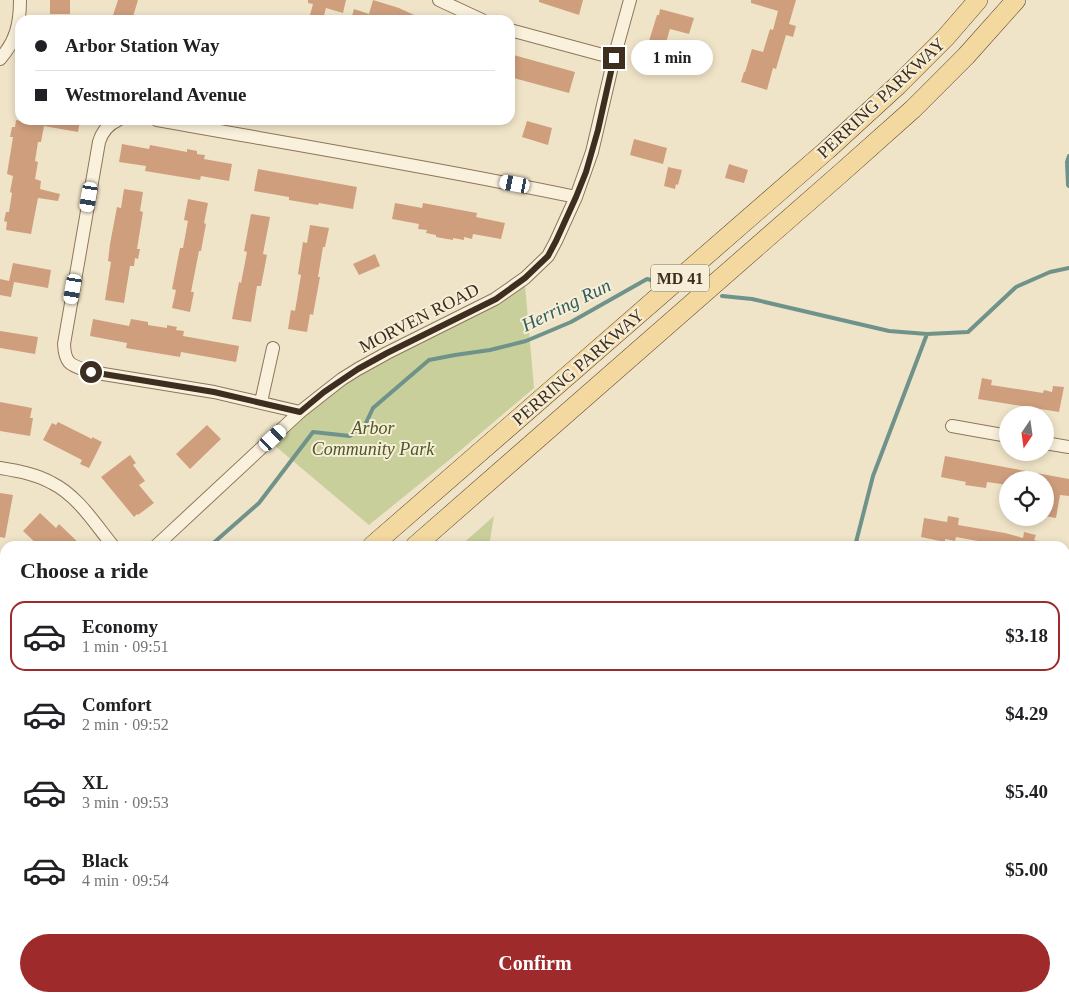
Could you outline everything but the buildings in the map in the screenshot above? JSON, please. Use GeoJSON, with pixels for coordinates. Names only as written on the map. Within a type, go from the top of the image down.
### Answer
{"type":"FeatureCollection","features":[{"type":"Feature","properties":{"kind":"main road","name":"PERRING PARKWAY"},"geometry":{"type":"LineString","coordinates":[[378,541],[827,150],[898,85],[946,37],[978,0]]}},
{"type":"Feature","properties":{"kind":"main road","name":"PERRING PARKWAY"},"geometry":{"type":"LineString","coordinates":[[421,541],[913,108],[966,56],[1016,0]]}},
{"type":"Feature","properties":{"kind":"street"},"geometry":{"type":"LineString","coordinates":[[19,15],[20,0]]}},
{"type":"Feature","properties":{"kind":"street"},"geometry":{"type":"LineString","coordinates":[[439,0],[471,15]]}},
{"type":"Feature","properties":{"kind":"street","name":"MORVEN ROAD"},"geometry":{"type":"LineString","coordinates":[[161,541],[324,392],[358,369],[387,353],[496,299],[525,278],[548,256],[576,197],[592,152],[630,0]]}},
{"type":"Feature","properties":{"kind":"street"},"geometry":{"type":"LineString","coordinates":[[515,31],[614,58]]}},
{"type":"Feature","properties":{"kind":"street"},"geometry":{"type":"LineString","coordinates":[[0,59],[7,51],[15,34]]}},
{"type":"Feature","properties":{"kind":"street"},"geometry":{"type":"LineString","coordinates":[[111,125],[98,142],[64,344],[65,357],[68,362],[91,372],[214,392],[300,412]]}},
{"type":"Feature","properties":{"kind":"street"},"geometry":{"type":"LineString","coordinates":[[186,125],[398,162],[576,197]]}},
{"type":"Feature","properties":{"kind":"street"},"geometry":{"type":"LineString","coordinates":[[261,402],[273,348]]}},
{"type":"Feature","properties":{"kind":"street"},"geometry":{"type":"LineString","coordinates":[[952,426],[999,434]]}},
{"type":"Feature","properties":{"kind":"street"},"geometry":{"type":"LineString","coordinates":[[1054,444],[1069,447]]}},
{"type":"Feature","properties":{"kind":"street"},"geometry":{"type":"LineString","coordinates":[[0,468],[32,474],[52,483],[69,495],[84,510],[109,541]]}},
{"type":"Feature","properties":{"kind":"green space","name":"Arbor Community Park"},"geometry":{"type":"Polygon","coordinates":[[[525,285],[534,388],[369,525],[274,445],[336,384],[525,285]]]}},
{"type":"Feature","properties":{"kind":"green space"},"geometry":{"type":"Polygon","coordinates":[[[494,516],[490,541],[466,541],[494,516]]]}},
{"type":"Feature","properties":{"kind":"waterway","name":"Herring Run"},"geometry":{"type":"LineString","coordinates":[[1069,156],[1067,162],[1069,186]]}},
{"type":"Feature","properties":{"kind":"waterway","name":"Herring Run"},"geometry":{"type":"LineString","coordinates":[[722,296],[752,299],[889,331],[927,334],[968,332],[1016,287],[1050,272],[1069,268]]}},
{"type":"Feature","properties":{"kind":"waterway","name":"Herring Run"},"geometry":{"type":"LineString","coordinates":[[216,541],[259,503],[313,432],[350,436],[365,425],[373,408],[429,360],[490,350],[526,341],[571,322],[647,279],[655,281]]}},
{"type":"Feature","properties":{"kind":"waterway"},"geometry":{"type":"LineString","coordinates":[[856,541],[873,476],[927,334]]}},
{"type":"Feature","properties":{"kind":"route"},"geometry":{"type":"LineString","coordinates":[[91,372],[214,392],[300,412],[324,392],[358,369],[496,299],[525,278],[539,265],[548,256],[556,241],[586,172],[598,130],[614,58]]}}]}
